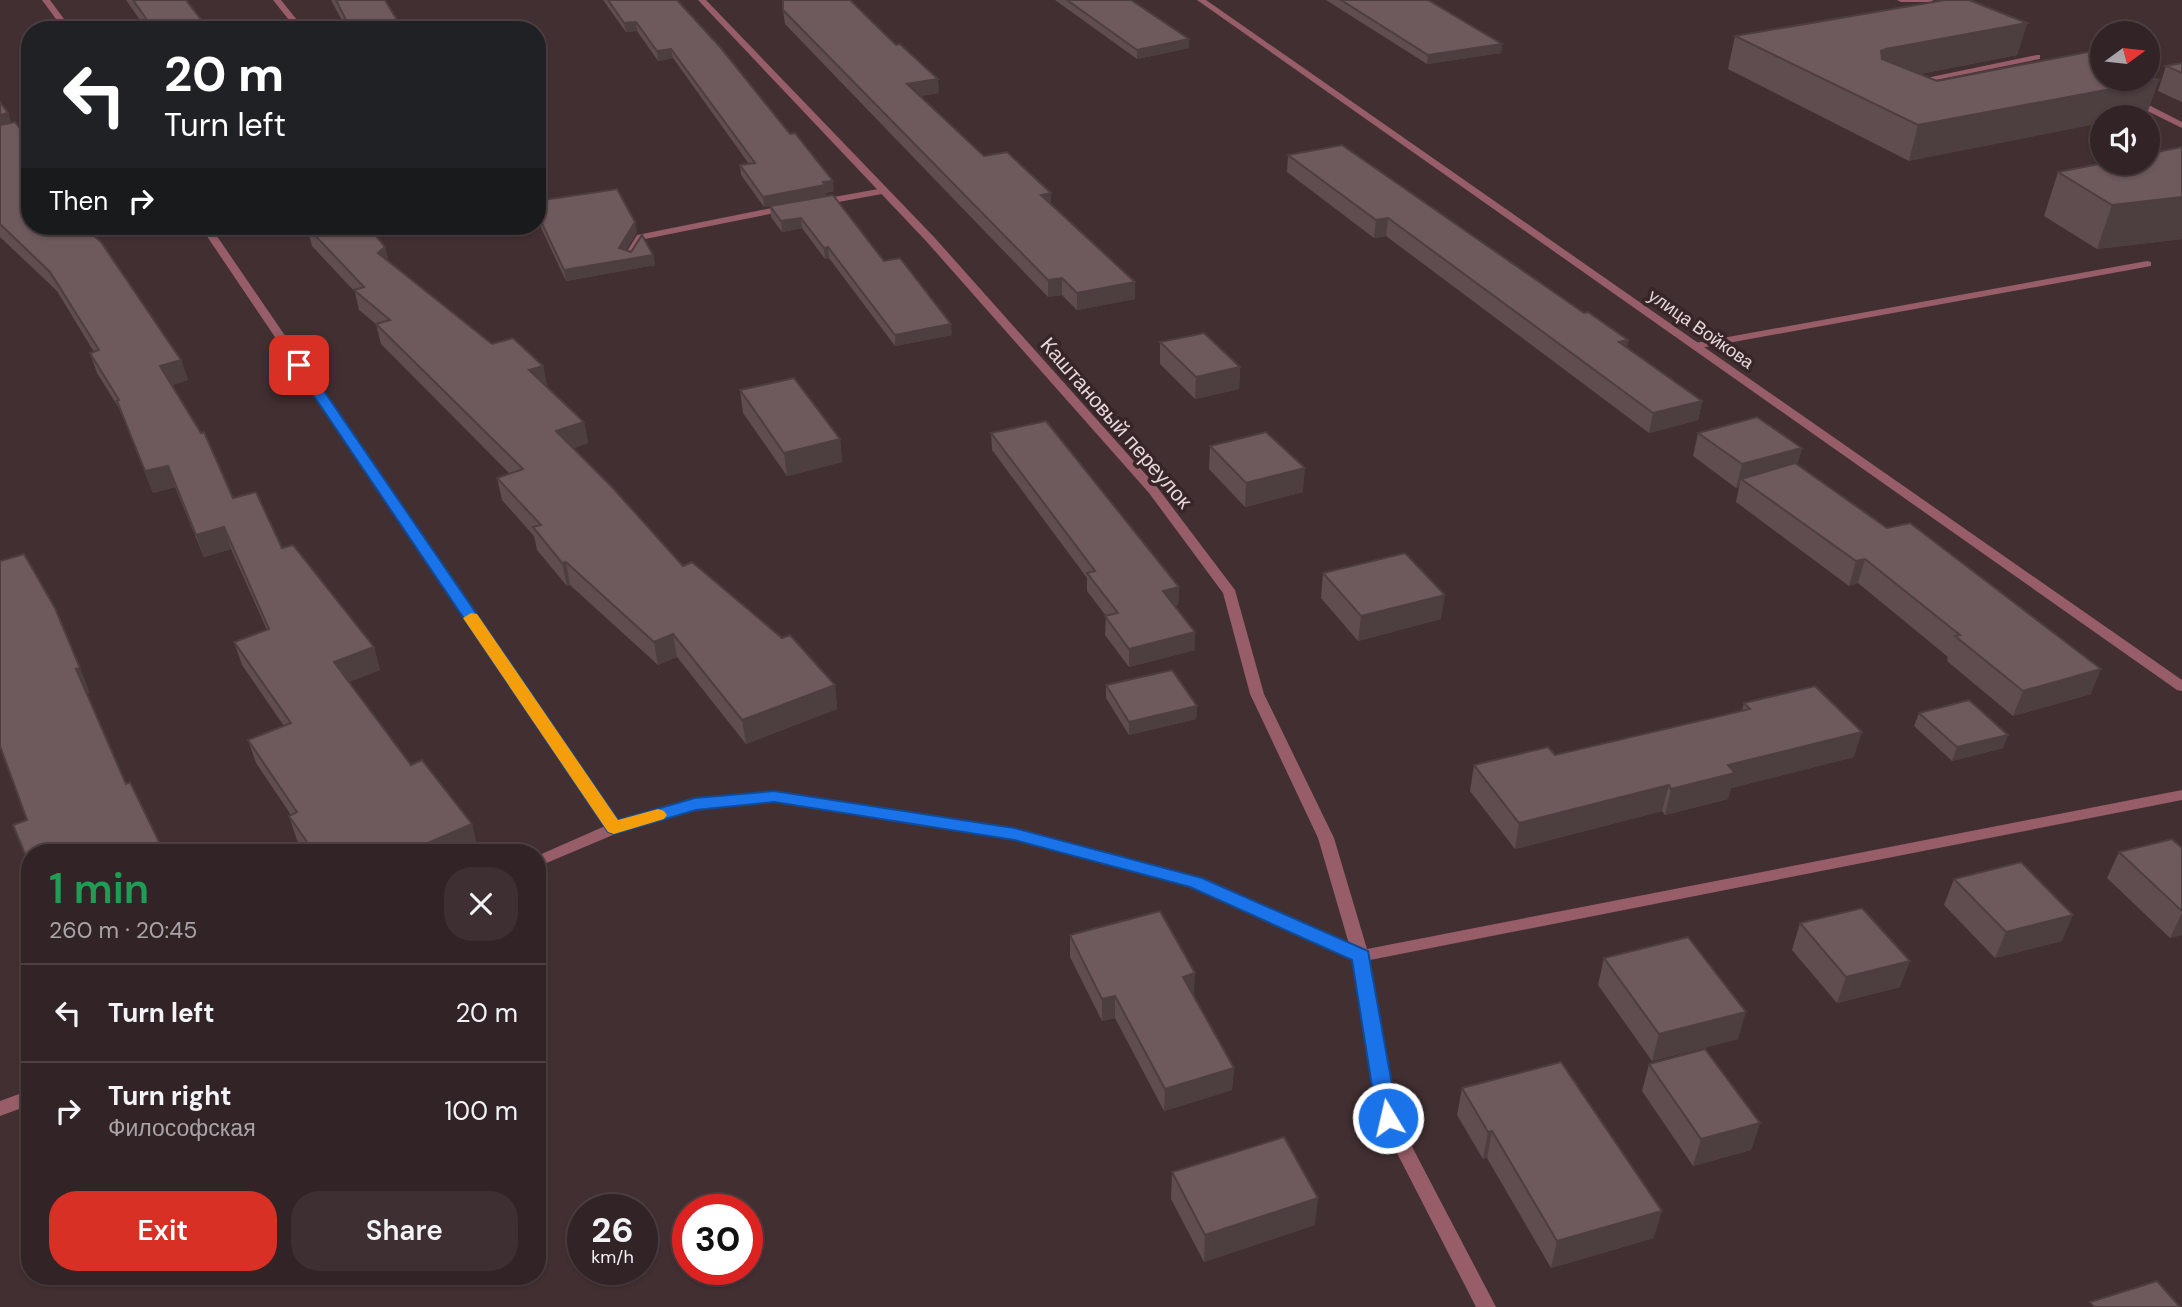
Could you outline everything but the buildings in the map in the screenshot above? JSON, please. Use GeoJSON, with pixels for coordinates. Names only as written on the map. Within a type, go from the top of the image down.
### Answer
{"type":"FeatureCollection","features":[{"type":"Feature","properties":{"kind":"street"},"geometry":{"type":"LineString","coordinates":[[46,0],[61,21]]}},
{"type":"Feature","properties":{"kind":"street"},"geometry":{"type":"LineString","coordinates":[[277,0],[294,21]]}},
{"type":"Feature","properties":{"kind":"street","name":"Каштановый переулок"},"geometry":{"type":"LineString","coordinates":[[702,0],[930,239],[1153,490],[1230,593],[1257,694],[1326,838],[1361,956],[1388,1118],[1486,1307]]}},
{"type":"Feature","properties":{"kind":"street","name":"улица Войкова"},"geometry":{"type":"LineString","coordinates":[[1201,0],[2182,687]]}},
{"type":"Feature","properties":{"kind":"street"},"geometry":{"type":"LineString","coordinates":[[1901,0],[1925,1],[1926,12]]}},
{"type":"Feature","properties":{"kind":"street"},"geometry":{"type":"LineString","coordinates":[[2024,52],[2049,62]]}},
{"type":"Feature","properties":{"kind":"street"},"geometry":{"type":"LineString","coordinates":[[1905,83],[2037,57]]}},
{"type":"Feature","properties":{"kind":"street"},"geometry":{"type":"LineString","coordinates":[[2123,96],[2182,125]]}},
{"type":"Feature","properties":{"kind":"street"},"geometry":{"type":"LineString","coordinates":[[0,139],[21,134]]}},
{"type":"Feature","properties":{"kind":"street"},"geometry":{"type":"LineString","coordinates":[[805,205],[884,191]]}},
{"type":"Feature","properties":{"kind":"street"},"geometry":{"type":"LineString","coordinates":[[628,258],[641,237],[792,207]]}},
{"type":"Feature","properties":{"kind":"street"},"geometry":{"type":"LineString","coordinates":[[211,235],[614,828]]}},
{"type":"Feature","properties":{"kind":"street"},"geometry":{"type":"LineString","coordinates":[[1695,346],[2147,264]]}},
{"type":"Feature","properties":{"kind":"street"},"geometry":{"type":"LineString","coordinates":[[546,858],[614,828],[695,804],[774,796],[1014,834],[1195,882],[1361,956],[2182,795]]}},
{"type":"Feature","properties":{"kind":"street"},"geometry":{"type":"LineString","coordinates":[[0,1109],[21,1101]]}},
{"type":"Feature","properties":{"kind":"slow traffic"},"geometry":{"type":"LineString","coordinates":[[471,618],[614,828],[658,815]]}},
{"type":"Feature","properties":{"kind":"route"},"geometry":{"type":"LineString","coordinates":[[299,365],[614,828],[695,804],[774,796],[1014,834],[1195,882],[1361,956],[1388,1118]]}}]}
